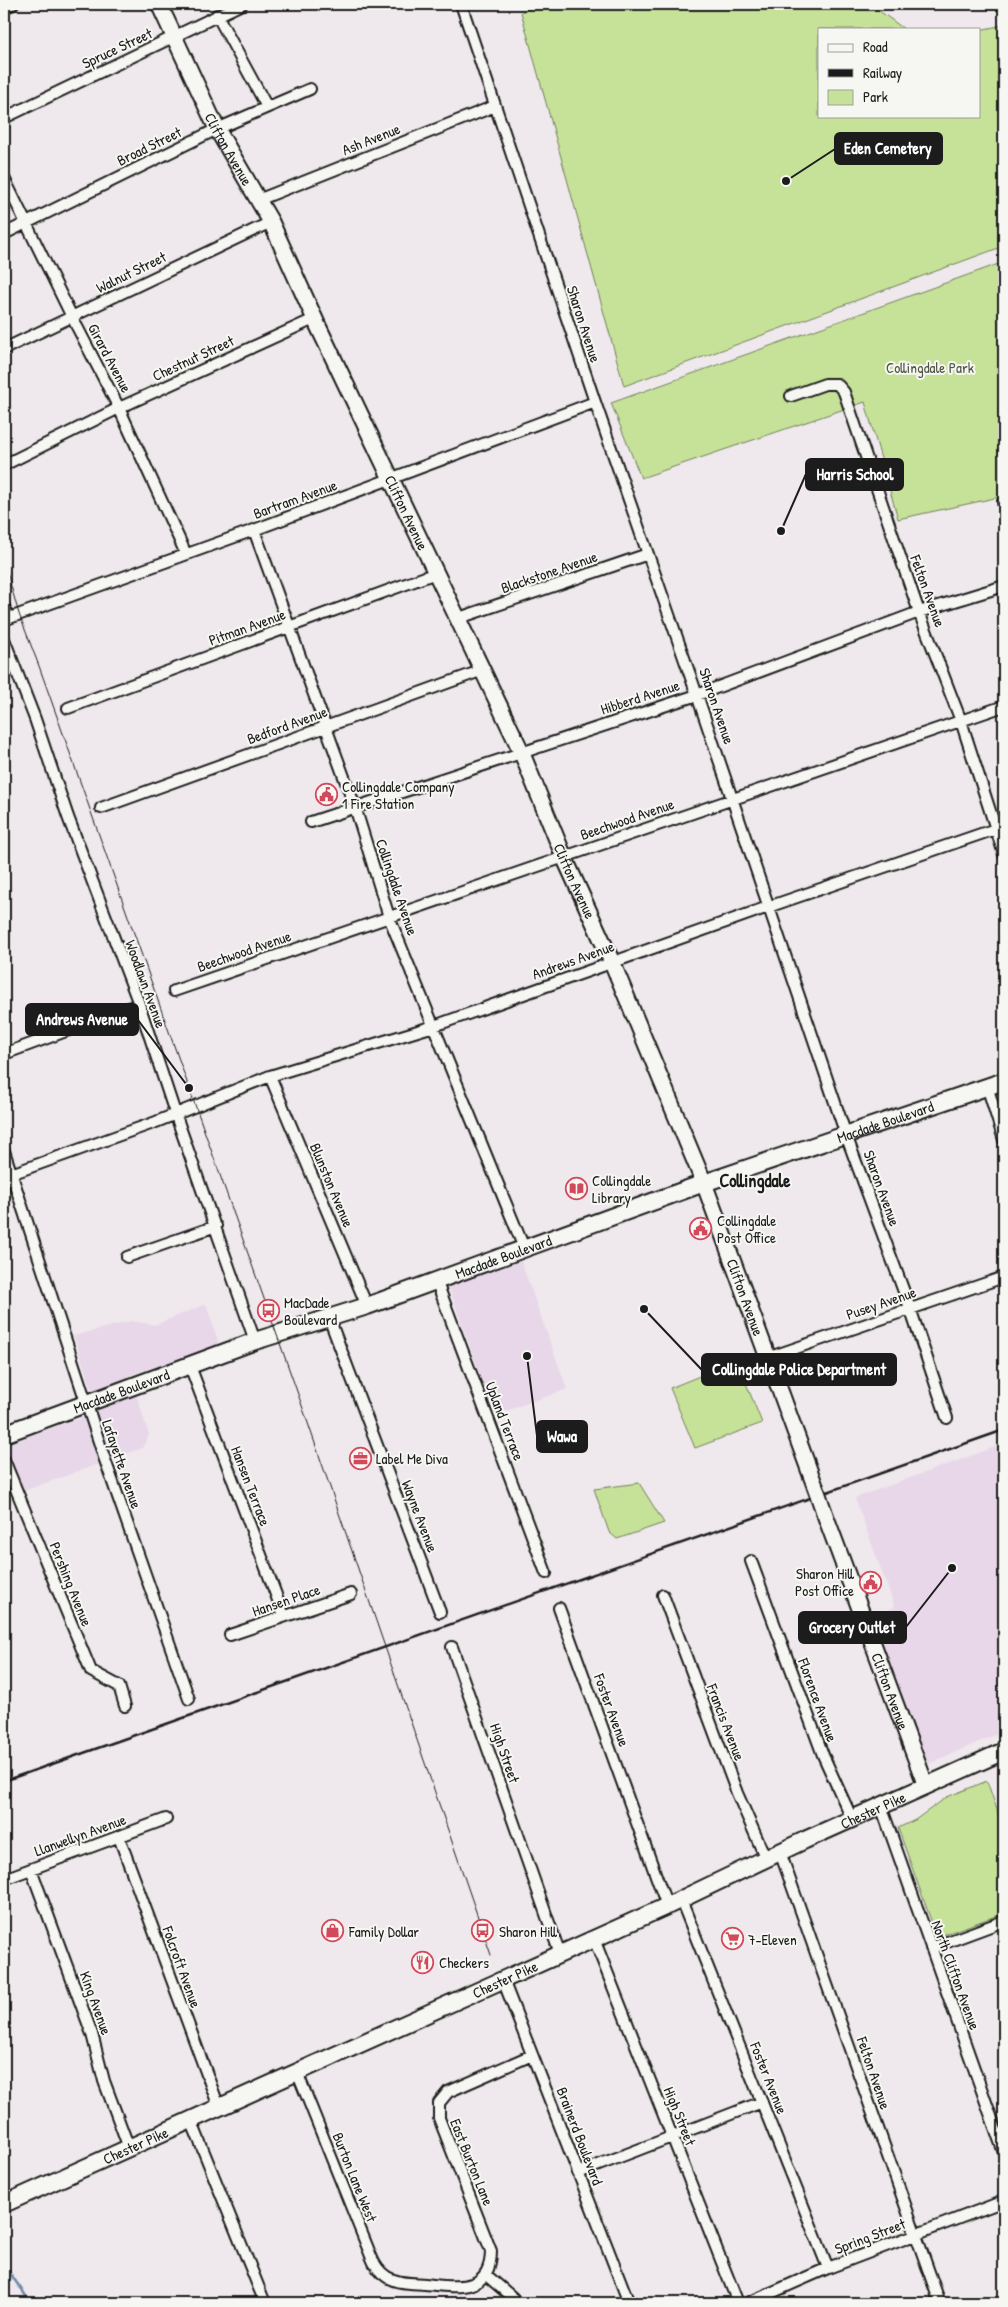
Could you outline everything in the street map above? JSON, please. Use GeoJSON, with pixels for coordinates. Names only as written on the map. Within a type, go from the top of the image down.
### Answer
{"type":"FeatureCollection","features":[{"type":"Feature","properties":{"kind":"main road","name":"Macdade Boulevard"},"geometry":{"type":"LineString","coordinates":[[4,1434],[256,1341],[367,1306],[704,1183],[846,1136],[1004,1080]]}},
{"type":"Feature","properties":{"kind":"main road","name":"Chester Pike"},"geometry":{"type":"LineString","coordinates":[[4,2204],[674,1903],[773,1855],[1004,1751]]}},
{"type":"Feature","properties":{"kind":"street"},"geometry":{"type":"LineString","coordinates":[[4,8],[13,4]]}},
{"type":"Feature","properties":{"kind":"street","name":"Clifton Avenue"},"geometry":{"type":"LineString","coordinates":[[159,4],[217,129],[270,222],[314,318],[459,618],[521,751],[564,857],[612,962],[704,1183],[926,1786]]}},
{"type":"Feature","properties":{"kind":"street","name":"Spruce Street"},"geometry":{"type":"LineString","coordinates":[[4,118],[242,4]]}},
{"type":"Feature","properties":{"kind":"street","name":"Sharon Avenue"},"geometry":{"type":"LineString","coordinates":[[461,4],[594,402],[697,695],[846,1136],[910,1308],[947,1418]]}},
{"type":"Feature","properties":{"kind":"street"},"geometry":{"type":"LineString","coordinates":[[217,15],[267,108]]}},
{"type":"Feature","properties":{"kind":"street","name":"Broad Street"},"geometry":{"type":"LineString","coordinates":[[4,234],[217,129],[310,88]]}},
{"type":"Feature","properties":{"kind":"street","name":"Ash Avenue"},"geometry":{"type":"LineString","coordinates":[[258,200],[496,106]]}},
{"type":"Feature","properties":{"kind":"street","name":"Girard Avenue"},"geometry":{"type":"LineString","coordinates":[[4,178],[119,408],[186,554]]}},
{"type":"Feature","properties":{"kind":"street","name":"Walnut Street"},"geometry":{"type":"LineString","coordinates":[[4,349],[270,222]]}},
{"type":"Feature","properties":{"kind":"street","name":"Chestnut Street"},"geometry":{"type":"LineString","coordinates":[[4,465],[119,408],[314,318]]}},
{"type":"Feature","properties":{"kind":"street","name":"Felton Avenue"},"geometry":{"type":"LineString","coordinates":[[791,396],[825,384],[837,384],[844,392],[919,612],[1000,828],[1004,854]]}},
{"type":"Feature","properties":{"kind":"street","name":"Bartram Avenue"},"geometry":{"type":"LineString","coordinates":[[6,619],[254,530],[594,402]]}},
{"type":"Feature","properties":{"kind":"street","name":"Collingdale Avenue"},"geometry":{"type":"LineString","coordinates":[[254,530],[355,808],[390,917],[524,1248]]}},
{"type":"Feature","properties":{"kind":"street","name":"Blackstone Avenue"},"geometry":{"type":"LineString","coordinates":[[459,618],[648,554]]}},
{"type":"Feature","properties":{"kind":"street","name":"Pitman Avenue"},"geometry":{"type":"LineString","coordinates":[[68,708],[436,572]]}},
{"type":"Feature","properties":{"kind":"street","name":"Hibberd Avenue"},"geometry":{"type":"LineString","coordinates":[[311,822],[521,751],[697,695],[919,612],[1004,586]]}},
{"type":"Feature","properties":{"kind":"street"},"geometry":{"type":"LineString","coordinates":[[4,607],[6,619]]}},
{"type":"Feature","properties":{"kind":"street","name":"Woodlawn Avenue"},"geometry":{"type":"LineString","coordinates":[[4,639],[35,720],[68,817],[139,1004],[175,1114],[256,1341]]}},
{"type":"Feature","properties":{"kind":"street","name":"Bedford Avenue"},"geometry":{"type":"LineString","coordinates":[[101,808],[483,670]]}},
{"type":"Feature","properties":{"kind":"street","name":"Beechwood Avenue"},"geometry":{"type":"LineString","coordinates":[[174,991],[1004,706]]}},
{"type":"Feature","properties":{"kind":"street","name":"Andrews Avenue"},"geometry":{"type":"LineString","coordinates":[[11,1174],[175,1114],[270,1076],[434,1026],[768,907],[1000,828]]}},
{"type":"Feature","properties":{"kind":"street"},"geometry":{"type":"LineString","coordinates":[[4,1054],[139,1004]]}},
{"type":"Feature","properties":{"kind":"street","name":"Blunston Avenue"},"geometry":{"type":"LineString","coordinates":[[270,1076],[367,1306]]}},
{"type":"Feature","properties":{"kind":"street"},"geometry":{"type":"LineString","coordinates":[[987,1086],[1004,1140]]}},
{"type":"Feature","properties":{"kind":"street","name":"Lafayette Avenue"},"geometry":{"type":"LineString","coordinates":[[4,1151],[86,1404],[189,1699]]}},
{"type":"Feature","properties":{"kind":"street"},"geometry":{"type":"LineString","coordinates":[[127,1257],[216,1226]]}},
{"type":"Feature","properties":{"kind":"street","name":"Pusey Avenue"},"geometry":{"type":"LineString","coordinates":[[767,1358],[1004,1277]]}},
{"type":"Feature","properties":{"kind":"street","name":"Upland Terrace"},"geometry":{"type":"LineString","coordinates":[[436,1280],[546,1573]]}},
{"type":"Feature","properties":{"kind":"street","name":"Wayne Avenue"},"geometry":{"type":"LineString","coordinates":[[329,1318],[440,1612]]}},
{"type":"Feature","properties":{"kind":"street","name":"Hansen Terrace"},"geometry":{"type":"LineString","coordinates":[[190,1366],[284,1616]]}},
{"type":"Feature","properties":{"kind":"street","name":"Pershing Avenue"},"geometry":{"type":"LineString","coordinates":[[4,1460],[91,1670],[119,1686],[125,1706]]}},
{"type":"Feature","properties":{"kind":"street","name":"Florence Avenue"},"geometry":{"type":"LineString","coordinates":[[751,1561],[823,1756],[852,1819]]}},
{"type":"Feature","properties":{"kind":"street","name":"Hansen Place"},"geometry":{"type":"LineString","coordinates":[[230,1635],[352,1594]]}},
{"type":"Feature","properties":{"kind":"street","name":"Francis Avenue"},"geometry":{"type":"LineString","coordinates":[[662,1595],[737,1793],[773,1855]]}},
{"type":"Feature","properties":{"kind":"street","name":"Foster Avenue"},"geometry":{"type":"LineString","coordinates":[[558,1608],[674,1903],[762,2102],[828,2268]]}},
{"type":"Feature","properties":{"kind":"street","name":"High Street"},"geometry":{"type":"LineString","coordinates":[[452,1647],[560,1954]]}},
{"type":"Feature","properties":{"kind":"street","name":"North Clifton Avenue"},"geometry":{"type":"LineString","coordinates":[[881,1806],[1004,2153]]}},
{"type":"Feature","properties":{"kind":"street","name":"Llanwellyn Avenue"},"geometry":{"type":"LineString","coordinates":[[4,1879],[166,1819]]}},
{"type":"Feature","properties":{"kind":"street","name":"Folcroft Avenue"},"geometry":{"type":"LineString","coordinates":[[118,1837],[220,2107]]}},
{"type":"Feature","properties":{"kind":"street","name":"Felton Avenue"},"geometry":{"type":"LineString","coordinates":[[773,1855],[916,2234],[940,2303]]}},
{"type":"Feature","properties":{"kind":"street","name":"King Avenue"},"geometry":{"type":"LineString","coordinates":[[31,1869],[92,2034],[104,2081],[128,2148]]}},
{"type":"Feature","properties":{"kind":"street"},"geometry":{"type":"LineString","coordinates":[[931,1948],[1004,1921]]}},
{"type":"Feature","properties":{"kind":"street","name":"High Street"},"geometry":{"type":"LineString","coordinates":[[594,1939],[738,2303]]}},
{"type":"Feature","properties":{"kind":"street","name":"Brainerd Boulevard"},"geometry":{"type":"LineString","coordinates":[[503,1980],[629,2303]]}},
{"type":"Feature","properties":{"kind":"street","name":"East Burton Lane"},"geometry":{"type":"LineString","coordinates":[[485,2274],[490,2260],[490,2246],[439,2118],[439,2103],[448,2092],[532,2055]]}},
{"type":"Feature","properties":{"kind":"street","name":"Burton Lane West"},"geometry":{"type":"LineString","coordinates":[[297,2072],[373,2261],[383,2274],[398,2281],[461,2287],[474,2284],[485,2274]]}},
{"type":"Feature","properties":{"kind":"street"},"geometry":{"type":"LineString","coordinates":[[578,2173],[762,2102]]}},
{"type":"Feature","properties":{"kind":"street"},"geometry":{"type":"LineString","coordinates":[[191,2120],[264,2303]]}},
{"type":"Feature","properties":{"kind":"street","name":"Spring Street"},"geometry":{"type":"LineString","coordinates":[[748,2303],[828,2268],[1004,2201]]}},
{"type":"Feature","properties":{"kind":"street"},"geometry":{"type":"LineString","coordinates":[[485,2274],[513,2298]]}},
{"type":"Feature","properties":{"kind":"shaded area"},"geometry":{"type":"Polygon","coordinates":[[[520,1259],[567,1389],[494,1415],[448,1284],[520,1259]]]}},
{"type":"Feature","properties":{"kind":"shaded area"},"geometry":{"type":"Polygon","coordinates":[[[206,1304],[219,1345],[130,1375],[149,1435],[142,1448],[4,1498],[4,1444],[99,1412],[74,1336],[131,1321],[155,1325],[206,1304]]]}},
{"type":"Feature","properties":{"kind":"shaded area"},"geometry":{"type":"Polygon","coordinates":[[[1004,1444],[1004,1731],[928,1764],[902,1704],[872,1616],[895,1607],[855,1498],[1004,1444]]]}},
{"type":"Feature","properties":{"kind":"green space"},"geometry":{"type":"Polygon","coordinates":[[[539,4],[870,4],[903,28],[818,28],[818,118],[980,118],[980,30],[1004,25],[1004,246],[624,386],[521,12],[539,4]]]}},
{"type":"Feature","properties":{"kind":"green space","name":"Collingdale Park"},"geometry":{"type":"Polygon","coordinates":[[[1004,262],[1004,496],[898,519],[865,402],[641,478],[611,403],[1004,262]]]}},
{"type":"Feature","properties":{"kind":"green space"},"geometry":{"type":"Polygon","coordinates":[[[737,1361],[762,1423],[695,1448],[670,1388],[737,1361]]]}},
{"type":"Feature","properties":{"kind":"green space"},"geometry":{"type":"Polygon","coordinates":[[[639,1483],[664,1523],[617,1539],[609,1532],[594,1489],[639,1483]]]}},
{"type":"Feature","properties":{"kind":"green space"},"geometry":{"type":"Polygon","coordinates":[[[987,1781],[1004,1830],[1004,1913],[937,1937],[898,1828],[915,1820],[947,1797],[987,1781]]]}},
{"type":"Feature","properties":{"kind":"waterway"},"geometry":{"type":"LineString","coordinates":[[982,4],[1004,6]]}},
{"type":"Feature","properties":{"kind":"waterway"},"geometry":{"type":"LineString","coordinates":[[4,2265],[31,2303]]}},
{"type":"Feature","properties":{"kind":"tram line"},"geometry":{"type":"LineString","coordinates":[[4,562],[19,614],[299,1397],[491,1955]]}},
{"type":"Feature","properties":{"kind":"railway"},"geometry":{"type":"LineString","coordinates":[[4,1781],[1004,1430]]}},
{"type":"Feature","properties":{"kind":"place","name":"Eden Cemetery"},"geometry":{"type":"Point","coordinates":[786,181]}},
{"type":"Feature","properties":{"kind":"place","name":"Harris School"},"geometry":{"type":"Point","coordinates":[781,531]}},
{"type":"Feature","properties":{"kind":"place","name":"Collingdale Company 1 Fire Station"},"geometry":{"type":"Point","coordinates":[326,795]}},
{"type":"Feature","properties":{"kind":"place","name":"Andrews Avenue"},"geometry":{"type":"Point","coordinates":[189,1088]}},
{"type":"Feature","properties":{"kind":"place","name":"Collingdale Library"},"geometry":{"type":"Point","coordinates":[576,1189]}},
{"type":"Feature","properties":{"kind":"place","name":"Collingdale Post Office"},"geometry":{"type":"Point","coordinates":[701,1229]}},
{"type":"Feature","properties":{"kind":"place","name":"Collingdale Police Department"},"geometry":{"type":"Point","coordinates":[644,1309]}},
{"type":"Feature","properties":{"kind":"place","name":"MacDade Boulevard"},"geometry":{"type":"Point","coordinates":[268,1311]}},
{"type":"Feature","properties":{"kind":"place","name":"Wawa"},"geometry":{"type":"Point","coordinates":[527,1356]}},
{"type":"Feature","properties":{"kind":"place","name":"Label Me Diva"},"geometry":{"type":"Point","coordinates":[360,1458]}},
{"type":"Feature","properties":{"kind":"place","name":"Grocery Outlet"},"geometry":{"type":"Point","coordinates":[952,1568]}},
{"type":"Feature","properties":{"kind":"place","name":"Sharon Hill Post Office"},"geometry":{"type":"Point","coordinates":[870,1582]}},
{"type":"Feature","properties":{"kind":"place","name":"Family Dollar"},"geometry":{"type":"Point","coordinates":[333,1931]}},
{"type":"Feature","properties":{"kind":"place","name":"Sharon Hill"},"geometry":{"type":"Point","coordinates":[483,1931]}},
{"type":"Feature","properties":{"kind":"place","name":"7-Eleven"},"geometry":{"type":"Point","coordinates":[732,1939]}},
{"type":"Feature","properties":{"kind":"place","name":"Checkers"},"geometry":{"type":"Point","coordinates":[423,1962]}},
{"type":"Feature","properties":{"kind":"district","name":"Collingdale"},"geometry":{"type":"Point","coordinates":[755,1180]}}]}
